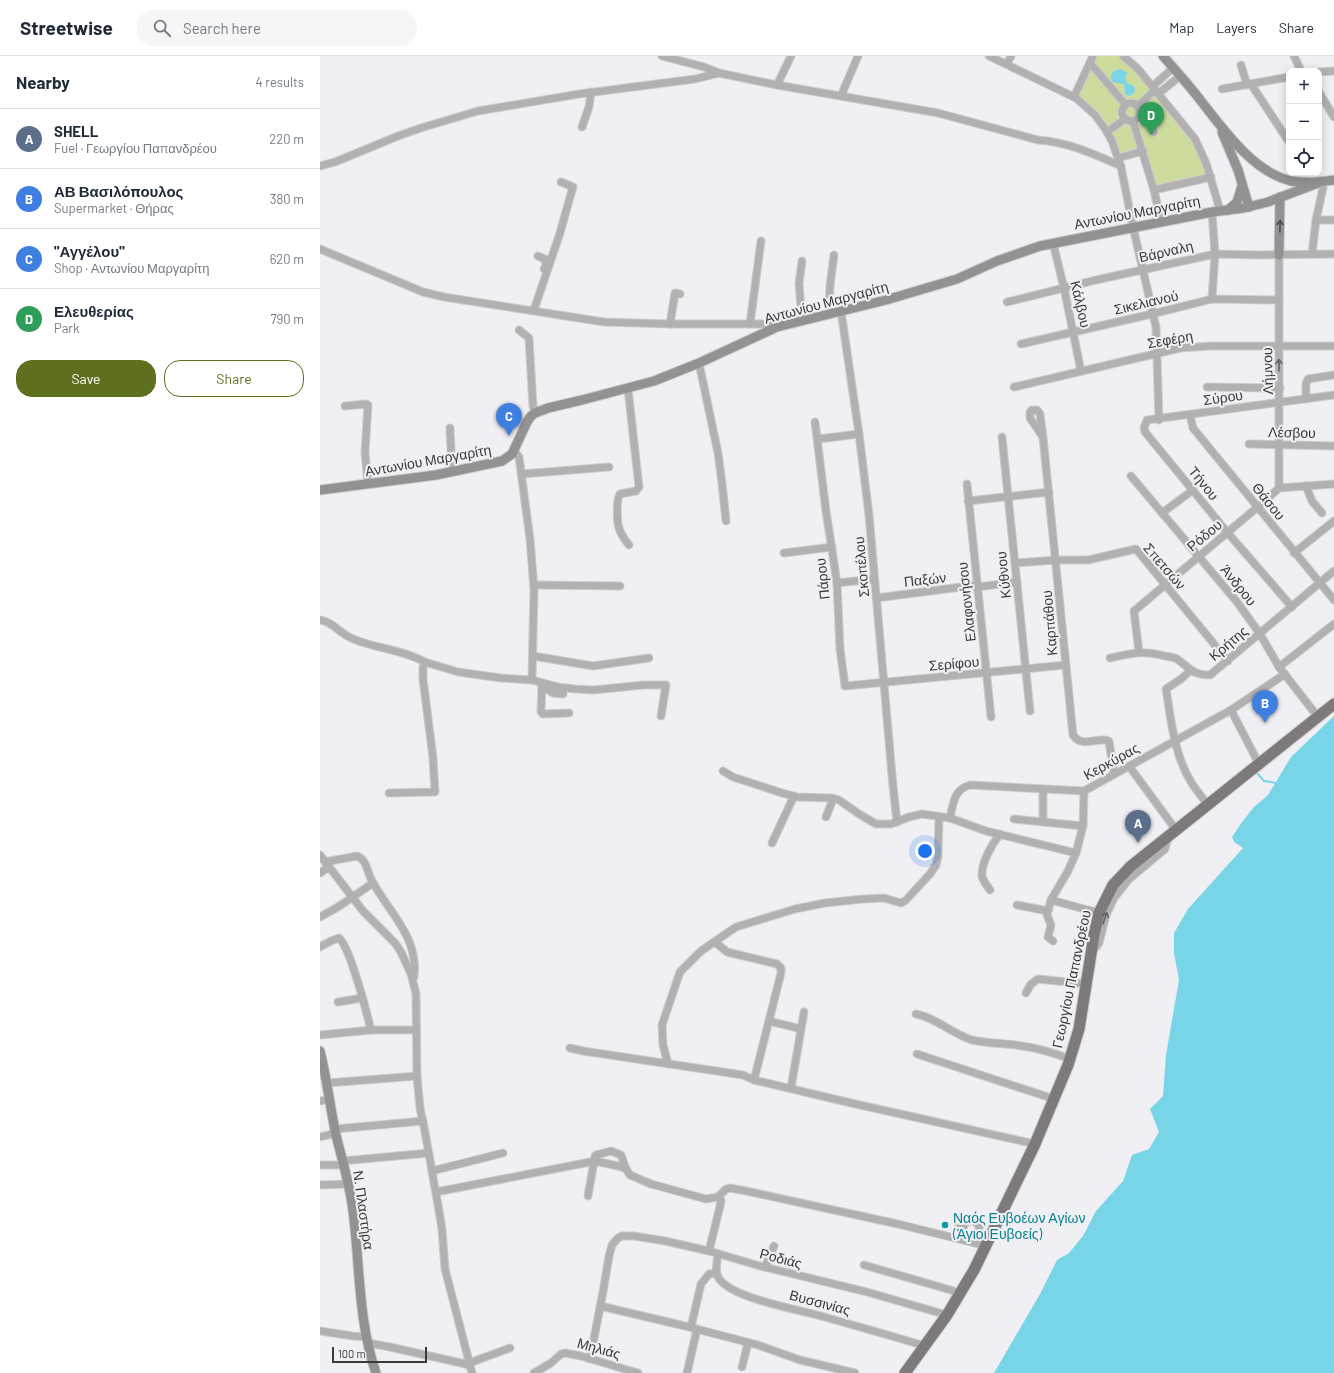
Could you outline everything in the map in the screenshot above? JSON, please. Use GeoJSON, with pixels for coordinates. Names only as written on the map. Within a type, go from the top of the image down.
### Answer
{"type":"FeatureCollection","features":[{"type":"Feature","properties":{"kind":"main road","name":"Γεωργίου Παπανδρέου"},"geometry":{"type":"LineString","coordinates":[[905,1373],[961,1293],[992,1236],[1035,1144],[1070,1059],[1079,1029],[1099,913],[1110,890],[1131,866],[1334,704]]}},
{"type":"Feature","properties":{"kind":"street"},"geometry":{"type":"LineString","coordinates":[[662,56],[685,58],[719,73],[777,85],[938,113],[1038,140],[1067,144],[1121,166]]}},
{"type":"Feature","properties":{"kind":"street"},"geometry":{"type":"LineString","coordinates":[[777,85],[791,56]]}},
{"type":"Feature","properties":{"kind":"street"},"geometry":{"type":"LineString","coordinates":[[841,96],[858,56]]}},
{"type":"Feature","properties":{"kind":"street"},"geometry":{"type":"LineString","coordinates":[[989,56],[1074,97],[1091,111],[1107,132],[1121,166],[1133,227],[1156,327],[1159,420]]}},
{"type":"Feature","properties":{"kind":"street"},"geometry":{"type":"LineString","coordinates":[[1007,64],[1011,56]]}},
{"type":"Feature","properties":{"kind":"street"},"geometry":{"type":"LineString","coordinates":[[1074,97],[1093,56]]}},
{"type":"Feature","properties":{"kind":"street"},"geometry":{"type":"LineString","coordinates":[[1123,56],[1138,69],[1156,90],[1195,138],[1201,148],[1211,177],[1220,211],[1214,254],[1212,299]]}},
{"type":"Feature","properties":{"kind":"street"},"geometry":{"type":"LineString","coordinates":[[1163,56],[1240,148],[1269,171],[1279,177],[1292,181],[1321,185],[1334,180]]}},
{"type":"Feature","properties":{"kind":"street"},"geometry":{"type":"LineString","coordinates":[[1294,56],[1300,68]]}},
{"type":"Feature","properties":{"kind":"street"},"geometry":{"type":"LineString","coordinates":[[1090,63],[1126,105]]}},
{"type":"Feature","properties":{"kind":"street"},"geometry":{"type":"LineString","coordinates":[[1241,65],[1249,84],[1288,140]]}},
{"type":"Feature","properties":{"kind":"street"},"geometry":{"type":"LineString","coordinates":[[1107,132],[1125,119],[1133,121],[1138,118],[1138,109],[1156,90],[1173,68]]}},
{"type":"Feature","properties":{"kind":"street"},"geometry":{"type":"LineString","coordinates":[[1322,72],[1334,71]]}},
{"type":"Feature","properties":{"kind":"street"},"geometry":{"type":"LineString","coordinates":[[320,166],[335,162],[398,136],[447,119],[478,111],[591,92],[695,79],[719,73]]}},
{"type":"Feature","properties":{"kind":"street"},"geometry":{"type":"LineString","coordinates":[[1156,90],[1180,76]]}},
{"type":"Feature","properties":{"kind":"street"},"geometry":{"type":"LineString","coordinates":[[1222,89],[1286,78]]}},
{"type":"Feature","properties":{"kind":"street"},"geometry":{"type":"LineString","coordinates":[[582,127],[589,107],[591,92]]}},
{"type":"Feature","properties":{"kind":"street"},"geometry":{"type":"LineString","coordinates":[[1322,97],[1334,117]]}},
{"type":"Feature","properties":{"kind":"street"},"geometry":{"type":"LineString","coordinates":[[1126,105],[1132,104],[1138,109],[1149,112],[1154,132]]}},
{"type":"Feature","properties":{"kind":"street"},"geometry":{"type":"LineString","coordinates":[[1125,119],[1122,112],[1126,105]]}},
{"type":"Feature","properties":{"kind":"street"},"geometry":{"type":"LineString","coordinates":[[1216,120],[1238,170],[1249,207]]}},
{"type":"Feature","properties":{"kind":"street"},"geometry":{"type":"LineString","coordinates":[[1133,121],[1150,172],[1161,221]]}},
{"type":"Feature","properties":{"kind":"street"},"geometry":{"type":"LineString","coordinates":[[1118,158],[1143,151]]}},
{"type":"Feature","properties":{"kind":"street"},"geometry":{"type":"LineString","coordinates":[[1238,170],[1242,160],[1254,160]]}},
{"type":"Feature","properties":{"kind":"street"},"geometry":{"type":"LineString","coordinates":[[1154,190],[1211,177]]}},
{"type":"Feature","properties":{"kind":"street"},"geometry":{"type":"LineString","coordinates":[[1292,181],[1295,185],[1295,191]]}},
{"type":"Feature","properties":{"kind":"street"},"geometry":{"type":"LineString","coordinates":[[532,310],[560,233],[573,187],[561,182]]}},
{"type":"Feature","properties":{"kind":"street"},"geometry":{"type":"LineString","coordinates":[[1312,254],[1321,185]]}},
{"type":"Feature","properties":{"kind":"street","name":"Αντωνίου Μαργαρίτη"},"geometry":{"type":"LineString","coordinates":[[320,490],[452,472],[502,461],[510,456],[527,422],[535,413],[548,408],[628,389],[654,381],[699,363],[777,327],[886,300],[957,279],[1021,252],[1052,243],[1161,221],[1249,207],[1295,191],[1321,185]]}},
{"type":"Feature","properties":{"kind":"street"},"geometry":{"type":"LineString","coordinates":[[1220,211],[1237,202],[1242,186]]}},
{"type":"Feature","properties":{"kind":"street"},"geometry":{"type":"LineString","coordinates":[[1279,255],[1280,197]]}},
{"type":"Feature","properties":{"kind":"street"},"geometry":{"type":"LineString","coordinates":[[1316,220],[1334,220]]}},
{"type":"Feature","properties":{"kind":"street"},"geometry":{"type":"LineString","coordinates":[[750,324],[761,241]]}},
{"type":"Feature","properties":{"kind":"street","name":"Κάλβου"},"geometry":{"type":"LineString","coordinates":[[1052,243],[1074,332],[1081,371]]}},
{"type":"Feature","properties":{"kind":"street"},"geometry":{"type":"LineString","coordinates":[[320,249],[365,269],[433,295],[604,322],[764,324],[777,327]]}},
{"type":"Feature","properties":{"kind":"street","name":"Βάρναλη"},"geometry":{"type":"LineString","coordinates":[[1007,302],[1214,254],[1334,254]]}},
{"type":"Feature","properties":{"kind":"street"},"geometry":{"type":"LineString","coordinates":[[830,314],[830,286],[834,255]]}},
{"type":"Feature","properties":{"kind":"street","name":"Λήμνου"},"geometry":{"type":"LineString","coordinates":[[1279,255],[1279,488]]}},
{"type":"Feature","properties":{"kind":"street"},"geometry":{"type":"LineString","coordinates":[[532,310],[546,264],[545,259],[538,256]]}},
{"type":"Feature","properties":{"kind":"street"},"geometry":{"type":"LineString","coordinates":[[802,261],[799,284],[802,320]]}},
{"type":"Feature","properties":{"kind":"street"},"geometry":{"type":"LineString","coordinates":[[670,324],[674,293],[680,294]]}},
{"type":"Feature","properties":{"kind":"street","name":"Σικελιανού"},"geometry":{"type":"LineString","coordinates":[[1021,344],[1212,299],[1279,300]]}},
{"type":"Feature","properties":{"kind":"street","name":"Σκοπέλου"},"geometry":{"type":"LineString","coordinates":[[841,311],[869,514],[897,822]]}},
{"type":"Feature","properties":{"kind":"street"},"geometry":{"type":"LineString","coordinates":[[519,330],[529,338],[533,406],[535,413]]}},
{"type":"Feature","properties":{"kind":"street","name":"Σεφέρη"},"geometry":{"type":"LineString","coordinates":[[1014,387],[1180,348],[1334,346]]}},
{"type":"Feature","properties":{"kind":"street"},"geometry":{"type":"LineString","coordinates":[[699,363],[718,453],[726,521]]}},
{"type":"Feature","properties":{"kind":"street"},"geometry":{"type":"LineString","coordinates":[[1306,399],[1306,384],[1308,379],[1334,375]]}},
{"type":"Feature","properties":{"kind":"street"},"geometry":{"type":"LineString","coordinates":[[1207,387],[1280,388]]}},
{"type":"Feature","properties":{"kind":"street"},"geometry":{"type":"LineString","coordinates":[[628,389],[639,488],[636,491],[620,494],[617,498],[619,527],[629,545]]}},
{"type":"Feature","properties":{"kind":"street","name":"Σύρου"},"geometry":{"type":"LineString","coordinates":[[1144,428],[1147,420],[1159,420],[1334,395]]}},
{"type":"Feature","properties":{"kind":"street"},"geometry":{"type":"LineString","coordinates":[[345,406],[368,405],[365,453],[368,484]]}},
{"type":"Feature","properties":{"kind":"street","name":"Θάσου"},"geometry":{"type":"LineString","coordinates":[[1190,415],[1193,428],[1319,584],[1334,600]]}},
{"type":"Feature","properties":{"kind":"street","name":"Πάρου"},"geometry":{"type":"LineString","coordinates":[[816,422],[838,583],[840,649],[845,686]]}},
{"type":"Feature","properties":{"kind":"street"},"geometry":{"type":"LineString","coordinates":[[450,428],[452,472]]}},
{"type":"Feature","properties":{"kind":"street","name":"Τήνου"},"geometry":{"type":"LineString","coordinates":[[1144,428],[1192,490],[1292,607]]}},
{"type":"Feature","properties":{"kind":"street"},"geometry":{"type":"LineString","coordinates":[[818,439],[859,434]]}},
{"type":"Feature","properties":{"kind":"street","name":"Κύθνου"},"geometry":{"type":"LineString","coordinates":[[1002,437],[1030,711]]}},
{"type":"Feature","properties":{"kind":"street","name":"Καρπάθου"},"geometry":{"type":"LineString","coordinates":[[1043,437],[1073,735],[1076,738],[1086,742],[1106,739],[1109,741],[1114,774]]}},
{"type":"Feature","properties":{"kind":"street","name":"Λέσβου"},"geometry":{"type":"LineString","coordinates":[[1249,444],[1334,446]]}},
{"type":"Feature","properties":{"kind":"street"},"geometry":{"type":"LineString","coordinates":[[514,450],[519,457],[522,474],[534,585],[532,680]]}},
{"type":"Feature","properties":{"kind":"street"},"geometry":{"type":"LineString","coordinates":[[522,474],[609,467]]}},
{"type":"Feature","properties":{"kind":"street","name":"Άνδρου"},"geometry":{"type":"LineString","coordinates":[[1131,476],[1237,602],[1260,634],[1279,667],[1318,717]]}},
{"type":"Feature","properties":{"kind":"street","name":"Ελαφονήσου"},"geometry":{"type":"LineString","coordinates":[[967,484],[991,717]]}},
{"type":"Feature","properties":{"kind":"street"},"geometry":{"type":"LineString","coordinates":[[1279,488],[1334,484]]}},
{"type":"Feature","properties":{"kind":"street"},"geometry":{"type":"LineString","coordinates":[[1306,486],[1312,501],[1322,513]]}},
{"type":"Feature","properties":{"kind":"street","name":"Ρόδου"},"geometry":{"type":"LineString","coordinates":[[1139,652],[1134,611],[1279,488]]}},
{"type":"Feature","properties":{"kind":"street"},"geometry":{"type":"LineString","coordinates":[[1162,514],[1192,490]]}},
{"type":"Feature","properties":{"kind":"street"},"geometry":{"type":"LineString","coordinates":[[968,501],[1049,492]]}},
{"type":"Feature","properties":{"kind":"street"},"geometry":{"type":"LineString","coordinates":[[1294,552],[1334,522]]}},
{"type":"Feature","properties":{"kind":"street"},"geometry":{"type":"LineString","coordinates":[[784,553],[832,547]]}},
{"type":"Feature","properties":{"kind":"street","name":"Σπετσών"},"geometry":{"type":"LineString","coordinates":[[1056,560],[1088,560],[1135,549],[1228,661]]}},
{"type":"Feature","properties":{"kind":"street"},"geometry":{"type":"LineString","coordinates":[[1015,563],[1056,560]]}},
{"type":"Feature","properties":{"kind":"street","name":"Κρήτης"},"geometry":{"type":"LineString","coordinates":[[1190,670],[1202,675],[1210,675],[1334,571]]}},
{"type":"Feature","properties":{"kind":"street"},"geometry":{"type":"LineString","coordinates":[[838,583],[874,579]]}},
{"type":"Feature","properties":{"kind":"street","name":"Παξών"},"geometry":{"type":"LineString","coordinates":[[876,598],[1017,582]]}},
{"type":"Feature","properties":{"kind":"street"},"geometry":{"type":"LineString","coordinates":[[534,585],[620,586]]}},
{"type":"Feature","properties":{"kind":"street"},"geometry":{"type":"LineString","coordinates":[[320,620],[329,622],[342,634],[358,642],[466,673],[501,678],[532,680],[542,684],[558,687],[594,690],[643,685],[666,685],[661,716]]}},
{"type":"Feature","properties":{"kind":"street"},"geometry":{"type":"LineString","coordinates":[[1279,667],[1334,624]]}},
{"type":"Feature","properties":{"kind":"street"},"geometry":{"type":"LineString","coordinates":[[1110,658],[1139,652],[1152,653],[1176,658],[1190,670],[1166,689],[1174,741],[1183,766],[1191,782],[1208,805]]}},
{"type":"Feature","properties":{"kind":"street"},"geometry":{"type":"LineString","coordinates":[[533,656],[593,666],[649,658]]}},
{"type":"Feature","properties":{"kind":"street"},"geometry":{"type":"LineString","coordinates":[[389,793],[435,792],[433,758],[423,679],[423,667],[425,662]]}},
{"type":"Feature","properties":{"kind":"street","name":"Σερίφου"},"geometry":{"type":"LineString","coordinates":[[845,686],[1066,665]]}},
{"type":"Feature","properties":{"kind":"street","name":"Κερκύρας"},"geometry":{"type":"LineString","coordinates":[[950,818],[955,796],[967,786],[976,785],[1084,791],[1231,710],[1285,674]]}},
{"type":"Feature","properties":{"kind":"street"},"geometry":{"type":"LineString","coordinates":[[542,684],[553,693],[563,694]]}},
{"type":"Feature","properties":{"kind":"street"},"geometry":{"type":"LineString","coordinates":[[542,684],[541,712],[543,714],[569,713]]}},
{"type":"Feature","properties":{"kind":"street"},"geometry":{"type":"LineString","coordinates":[[1231,710],[1258,764]]}},
{"type":"Feature","properties":{"kind":"street"},"geometry":{"type":"LineString","coordinates":[[1091,954],[1099,943],[1108,909],[1120,889],[1129,879],[1162,852],[1172,833],[1129,766]]}},
{"type":"Feature","properties":{"kind":"street"},"geometry":{"type":"LineString","coordinates":[[723,771],[742,780],[794,796],[834,799],[846,804],[876,824],[884,825],[922,814],[950,818],[986,831],[1076,854]]}},
{"type":"Feature","properties":{"kind":"street"},"geometry":{"type":"LineString","coordinates":[[1043,789],[1043,822]]}},
{"type":"Feature","properties":{"kind":"street"},"geometry":{"type":"LineString","coordinates":[[1054,941],[1048,937],[1051,925],[1047,916],[1048,911],[1051,900],[1076,854],[1083,826],[1084,791]]}},
{"type":"Feature","properties":{"kind":"street"},"geometry":{"type":"LineString","coordinates":[[772,843],[794,796]]}},
{"type":"Feature","properties":{"kind":"street"},"geometry":{"type":"LineString","coordinates":[[826,817],[834,799]]}},
{"type":"Feature","properties":{"kind":"street"},"geometry":{"type":"LineString","coordinates":[[668,1064],[663,1045],[662,1025],[680,972],[700,951],[736,927],[796,909],[825,903],[884,898],[901,903],[906,900],[930,874],[936,864],[938,857],[939,817]]}},
{"type":"Feature","properties":{"kind":"street"},"geometry":{"type":"LineString","coordinates":[[1014,819],[1083,826]]}},
{"type":"Feature","properties":{"kind":"street"},"geometry":{"type":"LineString","coordinates":[[990,890],[984,879],[983,872],[993,842],[1000,834]]}},
{"type":"Feature","properties":{"kind":"street"},"geometry":{"type":"LineString","coordinates":[[323,859],[357,856],[364,861],[373,883],[392,910],[406,935],[414,964],[413,982]]}},
{"type":"Feature","properties":{"kind":"street"},"geometry":{"type":"LineString","coordinates":[[320,873],[323,859]]}},
{"type":"Feature","properties":{"kind":"street"},"geometry":{"type":"LineString","coordinates":[[323,859],[352,898],[376,925],[395,943],[401,952],[413,982],[416,994],[417,1076],[420,1108],[442,1229],[445,1269],[472,1373]]}},
{"type":"Feature","properties":{"kind":"street"},"geometry":{"type":"LineString","coordinates":[[320,917],[352,898],[373,883]]}},
{"type":"Feature","properties":{"kind":"street"},"geometry":{"type":"LineString","coordinates":[[1051,900],[1099,913]]}},
{"type":"Feature","properties":{"kind":"street"},"geometry":{"type":"LineString","coordinates":[[1017,905],[1048,911]]}},
{"type":"Feature","properties":{"kind":"street"},"geometry":{"type":"LineString","coordinates":[[320,947],[336,939],[341,939],[345,945],[371,1030]]}},
{"type":"Feature","properties":{"kind":"street"},"geometry":{"type":"LineString","coordinates":[[715,942],[727,952],[778,964],[781,968],[754,1080]]}},
{"type":"Feature","properties":{"kind":"street"},"geometry":{"type":"LineString","coordinates":[[1026,993],[1031,984],[1038,979],[1086,984]]}},
{"type":"Feature","properties":{"kind":"street"},"geometry":{"type":"LineString","coordinates":[[338,1002],[362,998]]}},
{"type":"Feature","properties":{"kind":"street"},"geometry":{"type":"LineString","coordinates":[[791,1088],[804,1012]]}},
{"type":"Feature","properties":{"kind":"street"},"geometry":{"type":"LineString","coordinates":[[916,1014],[926,1016],[971,1040],[1033,1048],[1070,1059]]}},
{"type":"Feature","properties":{"kind":"street"},"geometry":{"type":"LineString","coordinates":[[769,1021],[801,1029]]}},
{"type":"Feature","properties":{"kind":"street"},"geometry":{"type":"LineString","coordinates":[[320,1035],[371,1030],[416,1030]]}},
{"type":"Feature","properties":{"kind":"street"},"geometry":{"type":"LineString","coordinates":[[570,1048],[743,1075],[754,1080],[851,1103],[1035,1144]]}},
{"type":"Feature","properties":{"kind":"street","name":"Ν. Πλαστήρα"},"geometry":{"type":"LineString","coordinates":[[320,1051],[328,1083],[336,1131],[349,1184],[353,1211],[362,1314],[376,1373]]}},
{"type":"Feature","properties":{"kind":"street"},"geometry":{"type":"LineString","coordinates":[[917,1054],[1054,1099]]}},
{"type":"Feature","properties":{"kind":"street"},"geometry":{"type":"LineString","coordinates":[[328,1083],[417,1076]]}},
{"type":"Feature","properties":{"kind":"street"},"geometry":{"type":"LineString","coordinates":[[320,1101],[330,1099]]}},
{"type":"Feature","properties":{"kind":"street"},"geometry":{"type":"LineString","coordinates":[[320,1137],[336,1131],[423,1121]]}},
{"type":"Feature","properties":{"kind":"street"},"geometry":{"type":"LineString","coordinates":[[588,1196],[596,1155],[602,1152],[610,1151],[621,1155],[626,1170]]}},
{"type":"Feature","properties":{"kind":"street"},"geometry":{"type":"LineString","coordinates":[[320,1165],[429,1153]]}},
{"type":"Feature","properties":{"kind":"street"},"geometry":{"type":"LineString","coordinates":[[432,1171],[503,1153]]}},
{"type":"Feature","properties":{"kind":"street"},"geometry":{"type":"LineString","coordinates":[[436,1192],[595,1161],[622,1167],[630,1175],[651,1184],[706,1199],[713,1199],[719,1196],[726,1189],[730,1188],[898,1224],[987,1246]]}},
{"type":"Feature","properties":{"kind":"street"},"geometry":{"type":"LineString","coordinates":[[320,1185],[349,1184]]}},
{"type":"Feature","properties":{"kind":"street"},"geometry":{"type":"LineString","coordinates":[[709,1251],[721,1201],[719,1196]]}},
{"type":"Feature","properties":{"kind":"street"},"geometry":{"type":"LineString","coordinates":[[962,1231],[965,1222],[980,1224],[976,1238],[972,1237]]}},
{"type":"Feature","properties":{"kind":"street"},"geometry":{"type":"LineString","coordinates":[[978,1232],[992,1236]]}},
{"type":"Feature","properties":{"kind":"street","name":"Ροδιάς"},"geometry":{"type":"LineString","coordinates":[[600,1306],[605,1271],[612,1245],[618,1238],[627,1235],[665,1241],[709,1251],[947,1315]]}},
{"type":"Feature","properties":{"kind":"street"},"geometry":{"type":"LineString","coordinates":[[765,1267],[774,1246]]}},
{"type":"Feature","properties":{"kind":"street"},"geometry":{"type":"LineString","coordinates":[[687,1373],[701,1284],[709,1274],[716,1273],[718,1254]]}},
{"type":"Feature","properties":{"kind":"street"},"geometry":{"type":"LineString","coordinates":[[864,1265],[961,1293]]}},
{"type":"Feature","properties":{"kind":"street","name":"Βυσσινίας"},"geometry":{"type":"LineString","coordinates":[[716,1273],[724,1284],[736,1292],[756,1299],[827,1317],[924,1346]]}},
{"type":"Feature","properties":{"kind":"street"},"geometry":{"type":"LineString","coordinates":[[590,1358],[600,1306],[748,1342],[800,1360],[839,1371],[855,1373]]}},
{"type":"Feature","properties":{"kind":"street"},"geometry":{"type":"LineString","coordinates":[[320,1331],[353,1336],[390,1347],[470,1364],[510,1348]]}},
{"type":"Feature","properties":{"kind":"street"},"geometry":{"type":"LineString","coordinates":[[742,1367],[748,1342]]}},
{"type":"Feature","properties":{"kind":"street","name":"Μηλιάς"},"geometry":{"type":"LineString","coordinates":[[534,1373],[551,1363],[561,1354],[565,1353],[590,1358],[638,1373]]}},
{"type":"Feature","properties":{"kind":"green space"},"geometry":{"type":"Polygon","coordinates":[[[1093,56],[1123,56],[1195,139],[1211,177],[1154,190],[1159,213],[1155,214],[1141,155],[1119,161],[1106,130],[1074,97],[1093,56]]]}},
{"type":"Feature","properties":{"kind":"water"},"geometry":{"type":"Polygon","coordinates":[[[1120,69],[1128,73],[1125,76],[1127,83],[1134,86],[1135,90],[1133,94],[1129,96],[1125,94],[1124,84],[1113,82],[1111,80],[1111,75],[1113,72],[1120,69]]]}},
{"type":"Feature","properties":{"kind":"water"},"geometry":{"type":"Polygon","coordinates":[[[1334,716],[1334,1373],[994,1373],[1040,1294],[1057,1260],[1069,1253],[1083,1236],[1096,1211],[1123,1181],[1132,1155],[1149,1149],[1159,1132],[1150,1109],[1163,1096],[1166,1055],[1179,980],[1174,953],[1174,933],[1188,909],[1243,848],[1234,842],[1232,837],[1242,822],[1254,807],[1268,795],[1291,757],[1334,716]]]}},
{"type":"Feature","properties":{"kind":"waterway"},"geometry":{"type":"LineString","coordinates":[[1256,772],[1264,781],[1276,783]]}},
{"type":"Feature","properties":{"kind":"place","name":"Ελευθερίας"},"geometry":{"type":"Point","coordinates":[1151,135]}},
{"type":"Feature","properties":{"kind":"place","name":"\"Αγγέλου\""},"geometry":{"type":"Point","coordinates":[509,436]}},
{"type":"Feature","properties":{"kind":"place","name":"ΑΒ Βασιλόπουλος"},"geometry":{"type":"Point","coordinates":[1265,723]}},
{"type":"Feature","properties":{"kind":"place","name":"SHELL"},"geometry":{"type":"Point","coordinates":[1138,843]}},
{"type":"Feature","properties":{"kind":"place","name":"Ναός Ευβοέων Αγίων (Άγιοι Ευβοείς)"},"geometry":{"type":"Point","coordinates":[945,1225]}}]}
